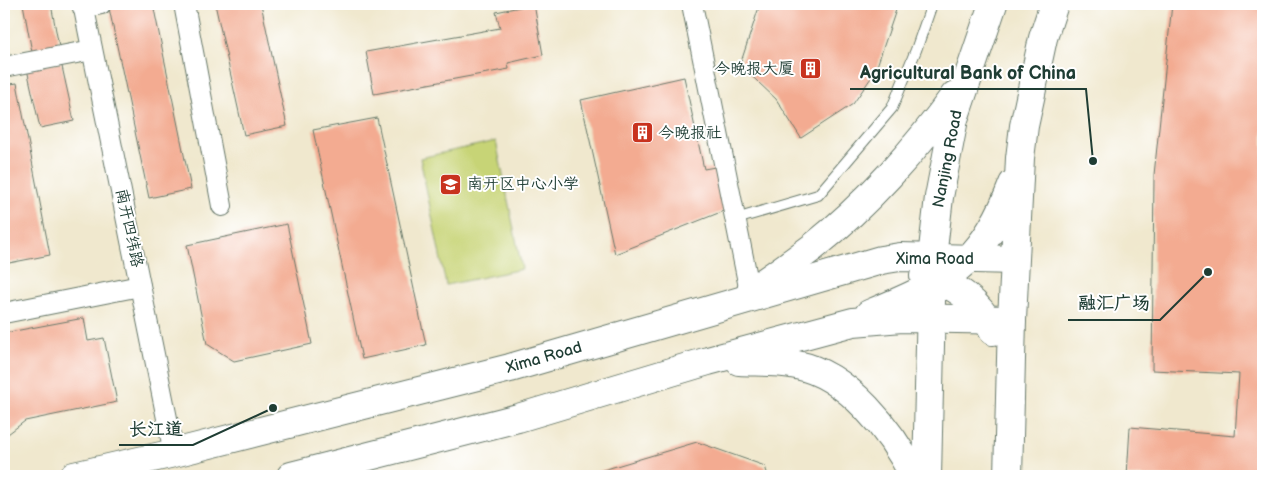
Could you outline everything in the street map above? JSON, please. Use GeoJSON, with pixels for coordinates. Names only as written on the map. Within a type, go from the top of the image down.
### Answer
{"type":"FeatureCollection","features":[{"type":"Feature","properties":{"kind":"main road","name":"Nanjing Road"},"geometry":{"type":"LineString","coordinates":[[927,476],[931,319],[939,197],[954,119],[993,4]]}},
{"type":"Feature","properties":{"kind":"main road"},"geometry":{"type":"LineString","coordinates":[[1008,476],[1010,395],[1004,359],[992,328],[999,320],[1014,260],[1020,158],[1024,126],[1043,38],[1054,4]]}},
{"type":"Feature","properties":{"kind":"main road"},"geometry":{"type":"LineString","coordinates":[[725,305],[750,292],[814,246],[872,193],[936,122],[969,76]]}},
{"type":"Feature","properties":{"kind":"main road"},"geometry":{"type":"LineString","coordinates":[[969,259],[980,246],[1002,210],[1016,176],[1020,158]]}},
{"type":"Feature","properties":{"kind":"main road","name":"Xima Road"},"geometry":{"type":"LineString","coordinates":[[74,476],[174,453],[510,368],[890,259],[900,257],[934,275],[969,259],[1014,260]]}},
{"type":"Feature","properties":{"kind":"main road"},"geometry":{"type":"LineString","coordinates":[[842,325],[899,301],[934,275],[950,284],[999,320]]}},
{"type":"Feature","properties":{"kind":"main road"},"geometry":{"type":"LineString","coordinates":[[291,476],[518,418],[708,361],[853,322],[883,319],[999,320]]}},
{"type":"Feature","properties":{"kind":"main road"},"geometry":{"type":"LineString","coordinates":[[708,361],[771,362],[798,365],[821,372],[844,388],[874,416],[904,457],[914,476]]}},
{"type":"Feature","properties":{"kind":"street"},"geometry":{"type":"LineString","coordinates":[[184,4],[222,206]]}},
{"type":"Feature","properties":{"kind":"street"},"geometry":{"type":"LineString","coordinates":[[692,4],[750,292]]}},
{"type":"Feature","properties":{"kind":"street","name":"南开四纬路"},"geometry":{"type":"LineString","coordinates":[[89,5],[92,50],[174,453]]}},
{"type":"Feature","properties":{"kind":"street"},"geometry":{"type":"LineString","coordinates":[[4,67],[92,50]]}},
{"type":"Feature","properties":{"kind":"street"},"geometry":{"type":"LineString","coordinates":[[4,314],[140,286]]}},
{"type":"Feature","properties":{"kind":"lane"},"geometry":{"type":"LineString","coordinates":[[736,219],[818,195],[892,108],[916,50],[932,4]]}},
{"type":"Feature","properties":{"kind":"green space"},"geometry":{"type":"Polygon","coordinates":[[[496,141],[522,269],[446,285],[420,158],[496,141]]]}},
{"type":"Feature","properties":{"kind":"building"},"geometry":{"type":"Polygon","coordinates":[[[23,4],[51,4],[59,47],[32,52],[23,4]]]}},
{"type":"Feature","properties":{"kind":"building"},"geometry":{"type":"Polygon","coordinates":[[[129,4],[153,4],[191,189],[149,198],[109,8],[129,4]]]}},
{"type":"Feature","properties":{"kind":"building"},"geometry":{"type":"Polygon","coordinates":[[[215,4],[261,4],[287,126],[244,135],[215,4]]]}},
{"type":"Feature","properties":{"kind":"building"},"geometry":{"type":"Polygon","coordinates":[[[534,4],[543,55],[508,63],[509,69],[374,94],[366,52],[500,28],[496,12],[534,4]]]}},
{"type":"Feature","properties":{"kind":"building","name":"今晚报大厦"},"geometry":{"type":"Polygon","coordinates":[[[760,4],[898,4],[875,72],[853,104],[801,138],[776,99],[740,65],[760,4]]]}},
{"type":"Feature","properties":{"kind":"building"},"geometry":{"type":"Polygon","coordinates":[[[1172,4],[1263,4],[1263,476],[1127,476],[1130,427],[1235,436],[1239,374],[1152,370],[1154,175],[1172,4]]]}},
{"type":"Feature","properties":{"kind":"building"},"geometry":{"type":"Polygon","coordinates":[[[4,31],[9,54],[4,55],[4,31]]]}},
{"type":"Feature","properties":{"kind":"building"},"geometry":{"type":"Polygon","coordinates":[[[61,62],[74,121],[40,128],[27,69],[61,62]]]}},
{"type":"Feature","properties":{"kind":"building","name":"今晚报社"},"geometry":{"type":"Polygon","coordinates":[[[684,77],[704,169],[715,167],[726,210],[615,254],[581,100],[684,77]]]}},
{"type":"Feature","properties":{"kind":"building"},"geometry":{"type":"Polygon","coordinates":[[[17,83],[50,255],[4,264],[4,85],[17,83]]]}},
{"type":"Feature","properties":{"kind":"building"},"geometry":{"type":"Polygon","coordinates":[[[377,118],[426,345],[362,359],[313,130],[377,118]]]}},
{"type":"Feature","properties":{"kind":"building"},"geometry":{"type":"Polygon","coordinates":[[[287,224],[312,344],[234,361],[207,344],[187,245],[287,224]]]}},
{"type":"Feature","properties":{"kind":"building"},"geometry":{"type":"Polygon","coordinates":[[[84,318],[88,341],[104,338],[117,402],[25,421],[4,437],[4,333],[84,318]]]}},
{"type":"Feature","properties":{"kind":"building"},"geometry":{"type":"Polygon","coordinates":[[[697,442],[765,466],[768,476],[583,476],[697,442]]]}},
{"type":"Feature","properties":{"kind":"place","name":"今晚报大厦"},"geometry":{"type":"Point","coordinates":[810,69]}},
{"type":"Feature","properties":{"kind":"place","name":"今晚报社"},"geometry":{"type":"Point","coordinates":[642,133]}},
{"type":"Feature","properties":{"kind":"place","name":"Agricultural Bank of China"},"geometry":{"type":"Point","coordinates":[1093,161]}},
{"type":"Feature","properties":{"kind":"place","name":"南开区中心小学"},"geometry":{"type":"Point","coordinates":[451,184]}},
{"type":"Feature","properties":{"kind":"place","name":"融汇广场"},"geometry":{"type":"Point","coordinates":[1208,272]}},
{"type":"Feature","properties":{"kind":"place","name":"长江道"},"geometry":{"type":"Point","coordinates":[273,408]}}]}
